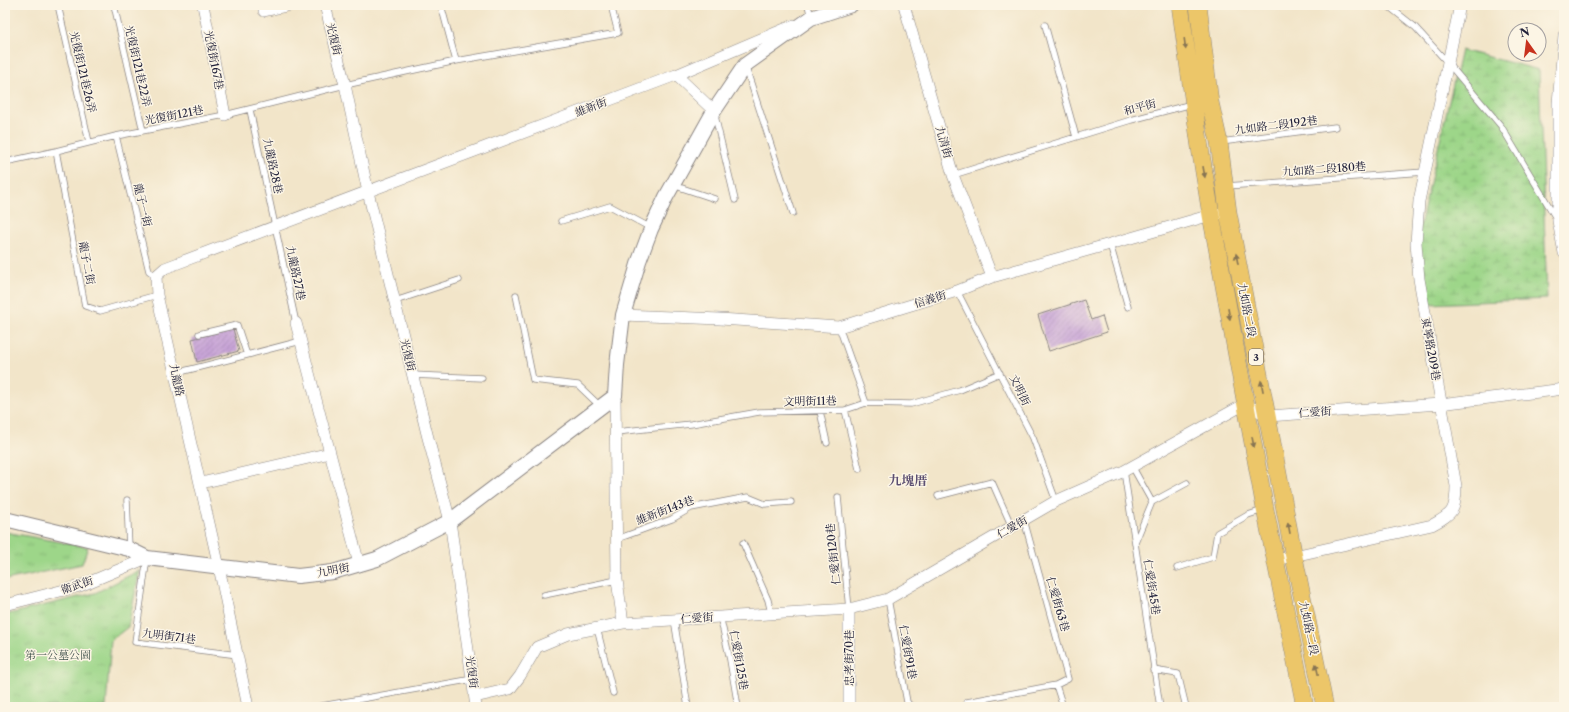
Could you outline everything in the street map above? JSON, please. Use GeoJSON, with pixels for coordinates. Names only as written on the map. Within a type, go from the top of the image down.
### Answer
{"type":"FeatureCollection","features":[{"type":"Feature","properties":{"kind":"main road","name":"九如路二段"},"geometry":{"type":"LineString","coordinates":[[1180,5],[1202,103],[1219,142],[1228,212],[1294,557],[1325,707]]}},
{"type":"Feature","properties":{"kind":"main road","name":"九如路二段"},"geometry":{"type":"LineString","coordinates":[[1198,5],[1202,103],[1211,215],[1265,509],[1305,707]]}},
{"type":"Feature","properties":{"kind":"street","name":"光復街167巷"},"geometry":{"type":"LineString","coordinates":[[203,5],[225,115]]}},
{"type":"Feature","properties":{"kind":"street"},"geometry":{"type":"LineString","coordinates":[[264,11],[291,5]]}},
{"type":"Feature","properties":{"kind":"street","name":"光復街"},"geometry":{"type":"LineString","coordinates":[[325,5],[346,85],[368,192],[412,375],[450,521],[476,702]]}},
{"type":"Feature","properties":{"kind":"street","name":"維新街"},"geometry":{"type":"LineString","coordinates":[[368,192],[676,75],[810,12],[851,5]]}},
{"type":"Feature","properties":{"kind":"street","name":"九清街"},"geometry":{"type":"LineString","coordinates":[[904,5],[953,175],[992,276]]}},
{"type":"Feature","properties":{"kind":"street","name":"東寧路209巷"},"geometry":{"type":"LineString","coordinates":[[1276,560],[1432,525],[1447,517],[1456,502],[1456,486],[1440,404],[1419,279],[1416,244],[1419,201],[1460,5]]}},
{"type":"Feature","properties":{"kind":"street","name":"維新街"},"geometry":{"type":"LineString","coordinates":[[615,396],[623,316],[651,228],[714,111],[745,65],[810,12]]}},
{"type":"Feature","properties":{"kind":"street"},"geometry":{"type":"LineString","coordinates":[[1564,35],[1558,102],[1558,221],[1564,253]]}},
{"type":"Feature","properties":{"kind":"street"},"geometry":{"type":"LineString","coordinates":[[676,75],[714,111]]}},
{"type":"Feature","properties":{"kind":"street"},"geometry":{"type":"LineString","coordinates":[[156,276],[166,268],[368,192]]}},
{"type":"Feature","properties":{"kind":"street","name":"信義街"},"geometry":{"type":"LineString","coordinates":[[623,316],[720,319],[839,327],[957,291],[992,276],[1211,215],[1228,212]]}},
{"type":"Feature","properties":{"kind":"street","name":"九龍路"},"geometry":{"type":"LineString","coordinates":[[156,276],[157,294],[201,483],[248,707]]}},
{"type":"Feature","properties":{"kind":"street"},"geometry":{"type":"LineString","coordinates":[[296,323],[359,564]]}},
{"type":"Feature","properties":{"kind":"street","name":"仁愛街"},"geometry":{"type":"LineString","coordinates":[[1268,416],[1440,404],[1564,389]]}},
{"type":"Feature","properties":{"kind":"street"},"geometry":{"type":"LineString","coordinates":[[615,396],[617,580],[624,623]]}},
{"type":"Feature","properties":{"kind":"street","name":"九明街"},"geometry":{"type":"LineString","coordinates":[[5,519],[129,550],[147,558],[298,576],[333,572],[377,559],[450,521],[615,396]]}},
{"type":"Feature","properties":{"kind":"street"},"geometry":{"type":"LineString","coordinates":[[1246,404],[1268,416]]}},
{"type":"Feature","properties":{"kind":"street","name":"仁愛街"},"geometry":{"type":"LineString","coordinates":[[476,702],[510,689],[520,676],[537,647],[568,634],[624,623],[849,609],[888,599],[1056,502],[1128,468],[1246,404]]}},
{"type":"Feature","properties":{"kind":"street"},"geometry":{"type":"LineString","coordinates":[[201,483],[330,453]]}},
{"type":"Feature","properties":{"kind":"street","name":"衛武街"},"geometry":{"type":"LineString","coordinates":[[5,605],[80,586],[147,558]]}},
{"type":"Feature","properties":{"kind":"street","name":"忠孝街70巷"},"geometry":{"type":"LineString","coordinates":[[849,609],[849,707]]}},
{"type":"Feature","properties":{"kind":"lane","name":"光復街121巷26弄"},"geometry":{"type":"LineString","coordinates":[[58,5],[89,142]]}},
{"type":"Feature","properties":{"kind":"lane","name":"光復街121巷22弄"},"geometry":{"type":"LineString","coordinates":[[114,5],[143,131]]}},
{"type":"Feature","properties":{"kind":"lane"},"geometry":{"type":"LineString","coordinates":[[441,5],[456,61]]}},
{"type":"Feature","properties":{"kind":"lane","name":"光復街121巷"},"geometry":{"type":"LineString","coordinates":[[5,162],[116,136],[250,110],[346,85],[456,61],[618,33],[611,5]]}},
{"type":"Feature","properties":{"kind":"lane"},"geometry":{"type":"LineString","coordinates":[[1387,5],[1415,27],[1448,63],[1501,126],[1558,221]]}},
{"type":"Feature","properties":{"kind":"lane"},"geometry":{"type":"LineString","coordinates":[[1045,25],[1076,137]]}},
{"type":"Feature","properties":{"kind":"lane"},"geometry":{"type":"LineString","coordinates":[[745,65],[792,213]]}},
{"type":"Feature","properties":{"kind":"lane","name":"和平街"},"geometry":{"type":"LineString","coordinates":[[953,175],[1131,120],[1202,103]]}},
{"type":"Feature","properties":{"kind":"lane","name":"九龍路28巷"},"geometry":{"type":"LineString","coordinates":[[250,110],[276,227]]}},
{"type":"Feature","properties":{"kind":"lane"},"geometry":{"type":"LineString","coordinates":[[714,111],[735,200]]}},
{"type":"Feature","properties":{"kind":"lane","name":"九如路二段192巷"},"geometry":{"type":"LineString","coordinates":[[1219,142],[1335,127]]}},
{"type":"Feature","properties":{"kind":"lane","name":"龍子一街"},"geometry":{"type":"LineString","coordinates":[[116,136],[149,271],[156,276]]}},
{"type":"Feature","properties":{"kind":"lane","name":"龍子二街"},"geometry":{"type":"LineString","coordinates":[[56,151],[85,306],[100,311],[157,294]]}},
{"type":"Feature","properties":{"kind":"lane","name":"九如路二段180巷"},"geometry":{"type":"LineString","coordinates":[[1225,186],[1425,172]]}},
{"type":"Feature","properties":{"kind":"lane"},"geometry":{"type":"LineString","coordinates":[[673,185],[715,199]]}},
{"type":"Feature","properties":{"kind":"lane"},"geometry":{"type":"LineString","coordinates":[[561,221],[610,206],[651,228]]}},
{"type":"Feature","properties":{"kind":"lane","name":"九龍路27巷"},"geometry":{"type":"LineString","coordinates":[[276,227],[296,323]]}},
{"type":"Feature","properties":{"kind":"lane"},"geometry":{"type":"LineString","coordinates":[[1110,244],[1128,307]]}},
{"type":"Feature","properties":{"kind":"lane"},"geometry":{"type":"LineString","coordinates":[[395,301],[459,280]]}},
{"type":"Feature","properties":{"kind":"lane","name":"文明街"},"geometry":{"type":"LineString","coordinates":[[957,291],[1033,438],[1056,502]]}},
{"type":"Feature","properties":{"kind":"lane"},"geometry":{"type":"LineString","coordinates":[[516,295],[533,380],[578,385],[602,407]]}},
{"type":"Feature","properties":{"kind":"lane"},"geometry":{"type":"LineString","coordinates":[[199,334],[237,325],[247,355]]}},
{"type":"Feature","properties":{"kind":"lane"},"geometry":{"type":"LineString","coordinates":[[839,327],[866,403]]}},
{"type":"Feature","properties":{"kind":"lane"},"geometry":{"type":"LineString","coordinates":[[176,373],[301,341]]}},
{"type":"Feature","properties":{"kind":"lane","name":"文明街11巷"},"geometry":{"type":"LineString","coordinates":[[616,432],[691,424],[759,412],[845,410],[866,403],[911,404],[960,390],[1000,373]]}},
{"type":"Feature","properties":{"kind":"lane"},"geometry":{"type":"LineString","coordinates":[[412,375],[482,378]]}},
{"type":"Feature","properties":{"kind":"lane"},"geometry":{"type":"LineString","coordinates":[[845,410],[859,468]]}},
{"type":"Feature","properties":{"kind":"lane"},"geometry":{"type":"LineString","coordinates":[[820,411],[827,443]]}},
{"type":"Feature","properties":{"kind":"lane"},"geometry":{"type":"LineString","coordinates":[[1128,468],[1152,502]]}},
{"type":"Feature","properties":{"kind":"lane","name":"仁愛街45巷"},"geometry":{"type":"LineString","coordinates":[[1128,468],[1135,544],[1153,670],[1160,707]]}},
{"type":"Feature","properties":{"kind":"lane"},"geometry":{"type":"LineString","coordinates":[[938,496],[992,482],[1012,527]]}},
{"type":"Feature","properties":{"kind":"lane"},"geometry":{"type":"LineString","coordinates":[[1135,544],[1152,502],[1187,483]]}},
{"type":"Feature","properties":{"kind":"lane","name":"維新街143巷"},"geometry":{"type":"LineString","coordinates":[[617,539],[672,519],[691,508],[748,497],[766,504],[791,502]]}},
{"type":"Feature","properties":{"kind":"lane","name":"仁愛街120巷"},"geometry":{"type":"LineString","coordinates":[[838,497],[849,609]]}},
{"type":"Feature","properties":{"kind":"lane"},"geometry":{"type":"LineString","coordinates":[[127,500],[129,550]]}},
{"type":"Feature","properties":{"kind":"lane"},"geometry":{"type":"LineString","coordinates":[[1177,568],[1213,557],[1217,533],[1248,515],[1265,509]]}},
{"type":"Feature","properties":{"kind":"lane","name":"仁愛街63巷"},"geometry":{"type":"LineString","coordinates":[[1024,520],[1068,679],[1056,685]]}},
{"type":"Feature","properties":{"kind":"lane"},"geometry":{"type":"LineString","coordinates":[[743,543],[768,600],[771,613]]}},
{"type":"Feature","properties":{"kind":"lane","name":"九明街71巷"},"geometry":{"type":"LineString","coordinates":[[147,558],[135,642],[238,655]]}},
{"type":"Feature","properties":{"kind":"lane"},"geometry":{"type":"LineString","coordinates":[[544,595],[617,580]]}},
{"type":"Feature","properties":{"kind":"lane","name":"仁愛街91巷"},"geometry":{"type":"LineString","coordinates":[[888,599],[907,702],[911,707]]}},
{"type":"Feature","properties":{"kind":"lane","name":"仁愛街125巷"},"geometry":{"type":"LineString","coordinates":[[720,616],[730,660],[738,707]]}},
{"type":"Feature","properties":{"kind":"lane"},"geometry":{"type":"LineString","coordinates":[[674,620],[688,707]]}},
{"type":"Feature","properties":{"kind":"lane"},"geometry":{"type":"LineString","coordinates":[[597,628],[613,693]]}},
{"type":"Feature","properties":{"kind":"lane"},"geometry":{"type":"LineString","coordinates":[[1153,670],[1178,674],[1186,707]]}},
{"type":"Feature","properties":{"kind":"lane"},"geometry":{"type":"LineString","coordinates":[[316,707],[473,679]]}},
{"type":"Feature","properties":{"kind":"lane"},"geometry":{"type":"LineString","coordinates":[[967,702],[1056,685],[1063,707]]}},
{"type":"Feature","properties":{"kind":"green space"},"geometry":{"type":"Polygon","coordinates":[[[1461,50],[1539,70],[1547,299],[1429,304],[1416,243],[1461,50]]]}},
{"type":"Feature","properties":{"kind":"green space"},"geometry":{"type":"Polygon","coordinates":[[[5,532],[88,547],[82,564],[5,580],[5,532]]]}},
{"type":"Feature","properties":{"kind":"green space","name":"第一公墓公園"},"geometry":{"type":"Polygon","coordinates":[[[140,570],[128,627],[111,640],[106,707],[5,707],[5,615],[95,593],[140,570]]]}},
{"type":"Feature","properties":{"kind":"building"},"geometry":{"type":"Polygon","coordinates":[[[1084,300],[1091,320],[1102,316],[1107,332],[1049,351],[1038,315],[1084,300]]]}},
{"type":"Feature","properties":{"kind":"building"},"geometry":{"type":"Polygon","coordinates":[[[233,329],[239,351],[197,362],[192,339],[233,329]]]}},
{"type":"Feature","properties":{"kind":"district","name":"九塊厝"},"geometry":{"type":"Point","coordinates":[908,480]}}]}
